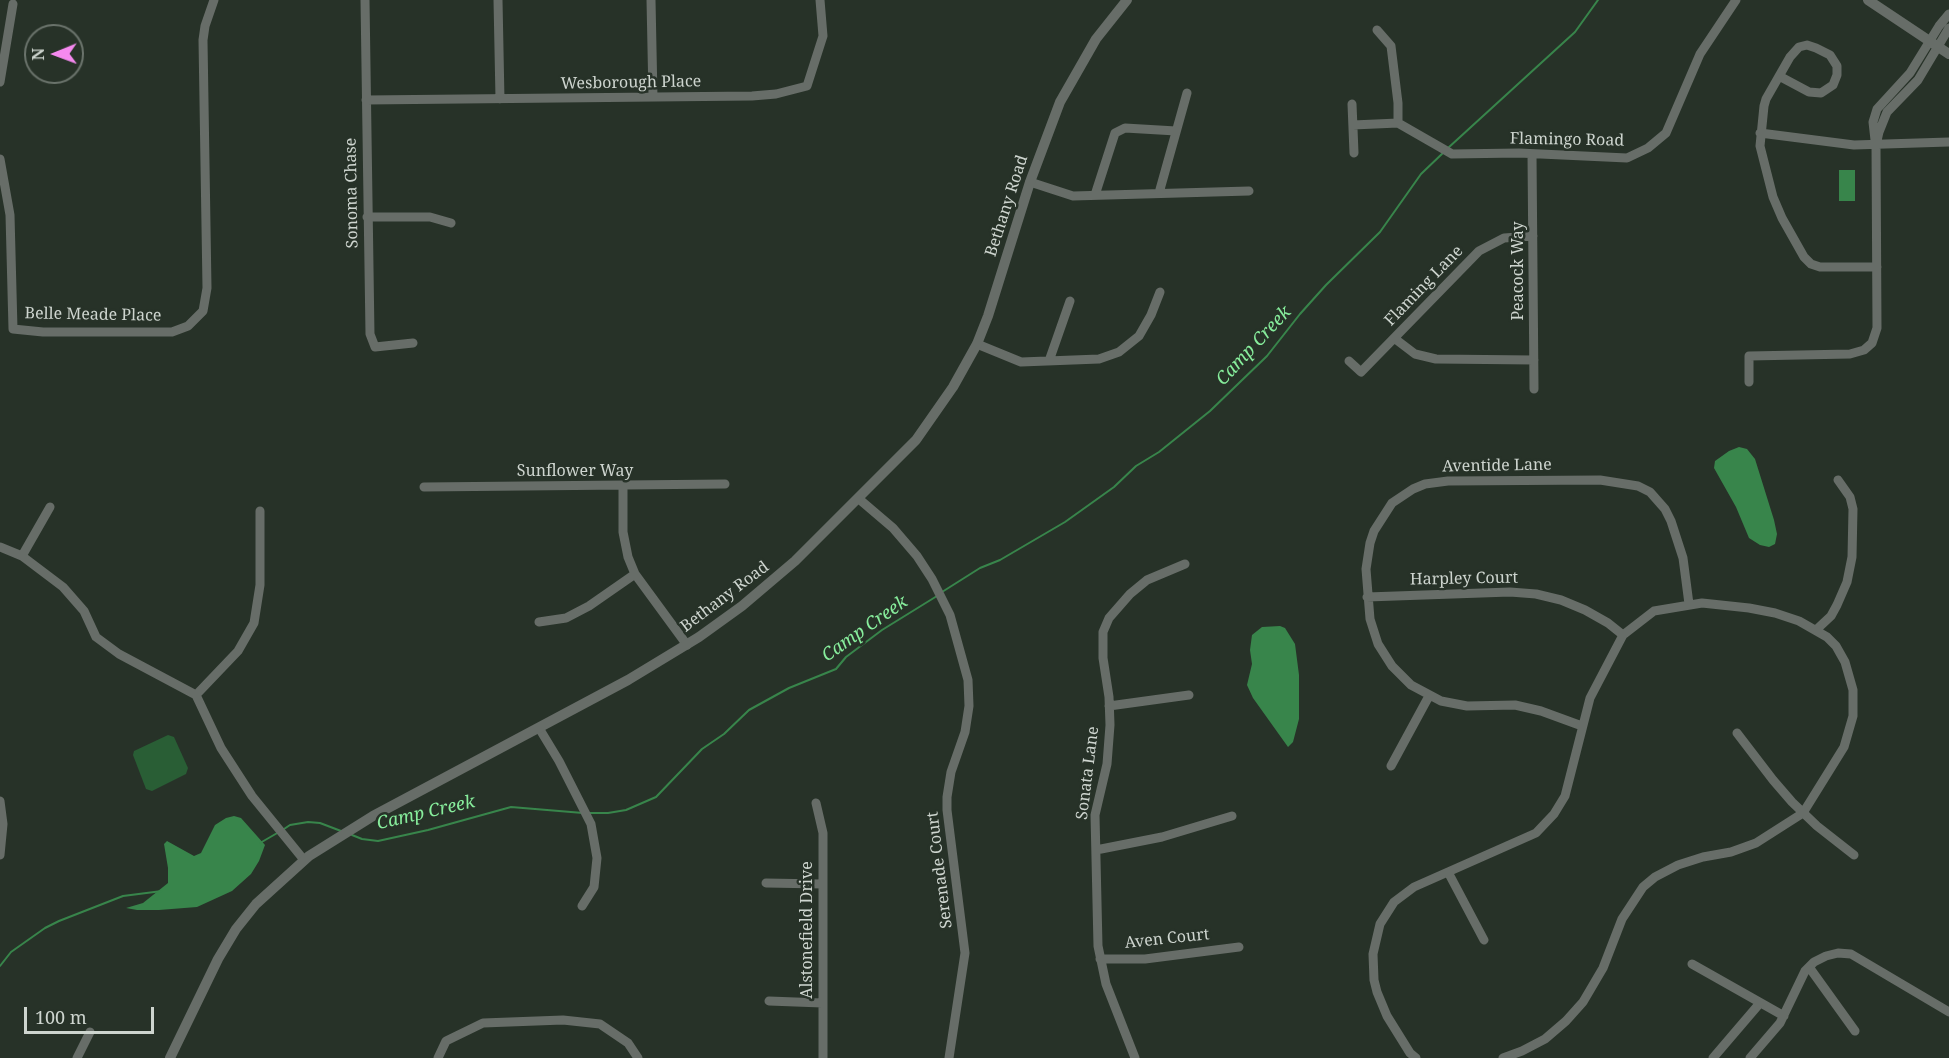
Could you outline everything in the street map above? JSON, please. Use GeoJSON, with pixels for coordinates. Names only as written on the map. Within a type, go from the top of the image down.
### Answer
{"type":"FeatureCollection","features":[{"type":"Feature","properties":{"kind":"street","name":"Belle Meade Place"},"geometry":{"type":"LineString","coordinates":[[0,159],[10,215],[13,329],[43,332],[166,332],[178,331],[188,326],[202,311],[207,288],[203,40],[214,0]]}},
{"type":"Feature","properties":{"kind":"street","name":"Sonoma Chase"},"geometry":{"type":"LineString","coordinates":[[365,0],[370,334],[375,347],[413,343]]}},
{"type":"Feature","properties":{"kind":"street"},"geometry":{"type":"LineString","coordinates":[[498,0],[500,99]]}},
{"type":"Feature","properties":{"kind":"street"},"geometry":{"type":"LineString","coordinates":[[651,0],[653,97]]}},
{"type":"Feature","properties":{"kind":"street","name":"Wesborough Place"},"geometry":{"type":"LineString","coordinates":[[366,100],[761,96],[807,86],[823,36],[820,0]]}},
{"type":"Feature","properties":{"kind":"street","name":"Bethany Road"},"geometry":{"type":"LineString","coordinates":[[170,1058],[218,959],[236,929],[256,904],[304,860],[328,842],[373,816],[628,680],[687,645],[731,615],[764,589],[859,500],[916,440],[959,378],[977,344],[1059,102],[1096,39],[1127,0]]}},
{"type":"Feature","properties":{"kind":"street","name":"Flamingo Road"},"geometry":{"type":"LineString","coordinates":[[1398,123],[1452,154],[1532,154],[1627,158],[1658,141],[1666,133],[1700,54],[1736,0]]}},
{"type":"Feature","properties":{"kind":"street"},"geometry":{"type":"LineString","coordinates":[[1868,0],[1949,54]]}},
{"type":"Feature","properties":{"kind":"street"},"geometry":{"type":"LineString","coordinates":[[0,82],[13,4]]}},
{"type":"Feature","properties":{"kind":"street"},"geometry":{"type":"LineString","coordinates":[[1749,382],[1749,356],[1850,354],[1869,347],[1874,339],[1877,328],[1876,145],[1881,124],[1887,112],[1918,80],[1949,14]]}},
{"type":"Feature","properties":{"kind":"street"},"geometry":{"type":"LineString","coordinates":[[1934,43],[1949,28]]}},
{"type":"Feature","properties":{"kind":"street"},"geometry":{"type":"LineString","coordinates":[[1353,125],[1398,123],[1392,46],[1377,30]]}},
{"type":"Feature","properties":{"kind":"street"},"geometry":{"type":"LineString","coordinates":[[1779,76],[1809,92],[1821,93],[1833,85],[1837,75],[1837,66],[1830,55],[1812,46],[1804,45],[1793,52],[1779,76],[1764,106],[1760,133],[1762,159],[1782,218],[1807,261],[1820,267],[1877,267]]}},
{"type":"Feature","properties":{"kind":"street"},"geometry":{"type":"LineString","coordinates":[[1159,193],[1187,93]]}},
{"type":"Feature","properties":{"kind":"street"},"geometry":{"type":"LineString","coordinates":[[1352,104],[1354,153]]}},
{"type":"Feature","properties":{"kind":"street"},"geometry":{"type":"LineString","coordinates":[[1095,195],[1115,134],[1125,128],[1176,131]]}},
{"type":"Feature","properties":{"kind":"street"},"geometry":{"type":"LineString","coordinates":[[1760,133],[1854,145],[1949,142]]}},
{"type":"Feature","properties":{"kind":"street","name":"Peacock Way"},"geometry":{"type":"LineString","coordinates":[[1532,154],[1534,388]]}},
{"type":"Feature","properties":{"kind":"street"},"geometry":{"type":"LineString","coordinates":[[1030,182],[1073,196],[1249,191]]}},
{"type":"Feature","properties":{"kind":"street"},"geometry":{"type":"LineString","coordinates":[[367,217],[430,217],[451,223]]}},
{"type":"Feature","properties":{"kind":"street","name":"Flaming Lane"},"geometry":{"type":"LineString","coordinates":[[1349,361],[1361,372],[1479,251],[1504,238],[1533,236]]}},
{"type":"Feature","properties":{"kind":"street"},"geometry":{"type":"LineString","coordinates":[[977,344],[1021,362],[1099,359],[1119,352],[1139,336],[1160,292]]}},
{"type":"Feature","properties":{"kind":"street"},"geometry":{"type":"LineString","coordinates":[[1049,361],[1070,301]]}},
{"type":"Feature","properties":{"kind":"street"},"geometry":{"type":"LineString","coordinates":[[1394,338],[1415,354],[1436,359],[1534,360]]}},
{"type":"Feature","properties":{"kind":"street","name":"Aventide Lane"},"geometry":{"type":"LineString","coordinates":[[1582,726],[1528,707],[1467,706],[1441,701],[1429,696],[1401,676],[1385,656],[1371,626],[1367,597],[1367,556],[1374,531],[1392,503],[1425,484],[1448,481],[1600,480],[1638,486],[1650,492],[1665,509],[1676,533],[1683,558],[1689,604]]}},
{"type":"Feature","properties":{"kind":"street"},"geometry":{"type":"LineString","coordinates":[[1816,630],[1831,616],[1838,605],[1851,563],[1853,509],[1850,497],[1838,480]]}},
{"type":"Feature","properties":{"kind":"street","name":"Sunflower Way"},"geometry":{"type":"LineString","coordinates":[[424,487],[725,484]]}},
{"type":"Feature","properties":{"kind":"street"},"geometry":{"type":"LineString","coordinates":[[623,486],[623,532],[628,557],[635,574],[687,645]]}},
{"type":"Feature","properties":{"kind":"street","name":"Serenade Court"},"geometry":{"type":"LineString","coordinates":[[859,500],[892,528],[917,556],[933,579],[950,615],[968,680],[969,706],[966,725],[951,772],[947,797],[965,953],[950,1058]]}},
{"type":"Feature","properties":{"kind":"street"},"geometry":{"type":"LineString","coordinates":[[21,556],[50,507]]}},
{"type":"Feature","properties":{"kind":"street"},"geometry":{"type":"LineString","coordinates":[[196,694],[238,651],[254,623],[260,585],[260,511]]}},
{"type":"Feature","properties":{"kind":"street"},"geometry":{"type":"LineString","coordinates":[[0,547],[21,556],[63,587],[84,611],[96,637],[119,654],[196,694],[221,748],[252,795],[304,860]]}},
{"type":"Feature","properties":{"kind":"street","name":"Sonata Lane"},"geometry":{"type":"LineString","coordinates":[[1135,1058],[1106,984],[1097,933],[1095,815],[1107,764],[1110,725],[1102,645],[1103,632],[1118,605],[1147,580],[1185,564]]}},
{"type":"Feature","properties":{"kind":"street"},"geometry":{"type":"LineString","coordinates":[[539,622],[566,618],[574,614],[635,574]]}},
{"type":"Feature","properties":{"kind":"street","name":"Harpley Court"},"geometry":{"type":"LineString","coordinates":[[1367,597],[1510,592],[1536,594],[1561,600],[1585,610],[1623,635]]}},
{"type":"Feature","properties":{"kind":"street"},"geometry":{"type":"LineString","coordinates":[[1416,1058],[1410,1053],[1387,1016],[1377,992],[1373,967],[1376,936],[1386,912],[1394,902],[1414,887],[1536,833],[1546,824],[1565,796],[1590,698],[1623,635],[1654,611],[1702,603],[1762,610],[1787,616],[1827,637],[1843,657],[1853,690],[1853,716],[1844,747],[1803,813],[1756,843],[1731,852],[1703,857],[1678,865],[1655,877],[1643,887],[1622,920],[1603,968],[1583,1002],[1566,1022],[1545,1039],[1503,1058]]}},
{"type":"Feature","properties":{"kind":"street"},"geometry":{"type":"LineString","coordinates":[[1109,706],[1190,695]]}},
{"type":"Feature","properties":{"kind":"street"},"geometry":{"type":"LineString","coordinates":[[1391,765],[1429,696]]}},
{"type":"Feature","properties":{"kind":"street"},"geometry":{"type":"LineString","coordinates":[[539,728],[559,761],[591,824],[597,858],[594,887],[582,906]]}},
{"type":"Feature","properties":{"kind":"street"},"geometry":{"type":"LineString","coordinates":[[1737,733],[1773,780],[1803,813],[1854,855]]}},
{"type":"Feature","properties":{"kind":"street"},"geometry":{"type":"LineString","coordinates":[[0,801],[3,824],[0,855]]}},
{"type":"Feature","properties":{"kind":"street","name":"Alstonefield Drive"},"geometry":{"type":"LineString","coordinates":[[816,803],[823,833],[823,1058]]}},
{"type":"Feature","properties":{"kind":"street"},"geometry":{"type":"LineString","coordinates":[[1096,850],[1154,839],[1232,816]]}},
{"type":"Feature","properties":{"kind":"street"},"geometry":{"type":"LineString","coordinates":[[1448,872],[1484,940]]}},
{"type":"Feature","properties":{"kind":"street"},"geometry":{"type":"LineString","coordinates":[[766,883],[822,884]]}},
{"type":"Feature","properties":{"kind":"street","name":"Aven Court"},"geometry":{"type":"LineString","coordinates":[[1100,959],[1145,959],[1239,948]]}},
{"type":"Feature","properties":{"kind":"street"},"geometry":{"type":"LineString","coordinates":[[1750,1058],[1772,1034],[1784,1016],[1798,982],[1809,967],[1826,956],[1838,953],[1851,954],[1949,1012]]}},
{"type":"Feature","properties":{"kind":"street"},"geometry":{"type":"LineString","coordinates":[[1692,964],[1784,1016]]}},
{"type":"Feature","properties":{"kind":"street"},"geometry":{"type":"LineString","coordinates":[[1809,967],[1855,1030]]}},
{"type":"Feature","properties":{"kind":"street"},"geometry":{"type":"LineString","coordinates":[[769,1001],[822,1003]]}},
{"type":"Feature","properties":{"kind":"street"},"geometry":{"type":"LineString","coordinates":[[1713,1058],[1760,1003]]}},
{"type":"Feature","properties":{"kind":"street"},"geometry":{"type":"LineString","coordinates":[[438,1058],[446,1041],[483,1023],[563,1020],[600,1024],[628,1043],[638,1058]]}},
{"type":"Feature","properties":{"kind":"street"},"geometry":{"type":"LineString","coordinates":[[77,1058],[90,1032]]}},
{"type":"Feature","properties":{"kind":"shaded area"},"geometry":{"type":"Polygon","coordinates":[[[1839,170],[1855,170],[1855,201],[1839,201],[1839,170]]]}},
{"type":"Feature","properties":{"kind":"shaded area"},"geometry":{"type":"Polygon","coordinates":[[[1739,447],[1747,449],[1755,459],[1774,520],[1777,534],[1775,544],[1769,547],[1760,545],[1749,538],[1736,507],[1714,468],[1715,461],[1739,447]]]}},
{"type":"Feature","properties":{"kind":"shaded area"},"geometry":{"type":"Polygon","coordinates":[[[1262,627],[1285,628],[1295,644],[1299,675],[1299,719],[1293,742],[1288,747],[1253,698],[1247,685],[1252,664],[1250,650],[1252,635],[1262,627]]]}},
{"type":"Feature","properties":{"kind":"shaded area"},"geometry":{"type":"Polygon","coordinates":[[[168,735],[174,737],[188,768],[186,774],[152,791],[146,789],[133,755],[134,751],[168,735]]]}},
{"type":"Feature","properties":{"kind":"shaded area"},"geometry":{"type":"Polygon","coordinates":[[[234,816],[241,818],[265,845],[251,874],[232,891],[197,907],[159,910],[126,908],[143,903],[168,883],[164,844],[167,841],[194,856],[201,853],[215,825],[234,816]]]}},
{"type":"Feature","properties":{"kind":"waterway","name":"Camp Creek"},"geometry":{"type":"LineString","coordinates":[[1448,148],[1575,32],[1598,0]]}},
{"type":"Feature","properties":{"kind":"waterway","name":"Camp Creek"},"geometry":{"type":"LineString","coordinates":[[942,592],[980,568],[1000,560],[1065,522],[1114,487],[1136,466],[1159,452],[1210,411],[1267,356],[1326,285],[1380,232],[1421,174],[1444,152]]}},
{"type":"Feature","properties":{"kind":"waterway","name":"Camp Creek"},"geometry":{"type":"LineString","coordinates":[[589,813],[626,810],[656,797],[702,749],[724,734],[749,710],[789,688],[836,669],[846,657],[882,630],[937,596]]}},
{"type":"Feature","properties":{"kind":"waterway","name":"Camp Creek"},"geometry":{"type":"LineString","coordinates":[[352,835],[378,841],[511,807],[583,813]]}},
{"type":"Feature","properties":{"kind":"waterway","name":"Camp Creek"},"geometry":{"type":"LineString","coordinates":[[284,829],[290,825],[308,822],[320,823],[341,831]]}},
{"type":"Feature","properties":{"kind":"waterway","name":"Camp Creek"},"geometry":{"type":"LineString","coordinates":[[260,843],[279,832]]}},
{"type":"Feature","properties":{"kind":"waterway","name":"Camp Creek"},"geometry":{"type":"LineString","coordinates":[[0,966],[11,952],[59,921],[123,896],[162,891]]}}]}
